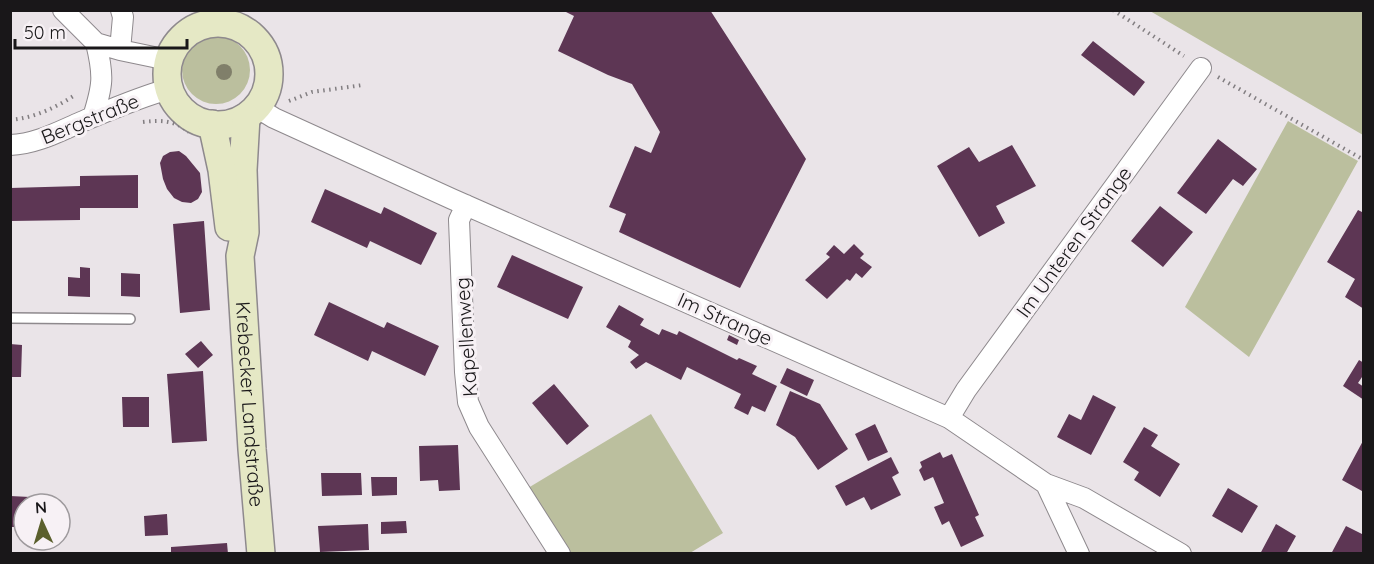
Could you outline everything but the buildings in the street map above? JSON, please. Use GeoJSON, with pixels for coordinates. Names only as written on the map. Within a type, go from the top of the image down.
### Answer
{"type":"FeatureCollection","features":[{"type":"Feature","properties":{"kind":"main road"},"geometry":{"type":"LineString","coordinates":[[208,17],[218,23],[229,24],[240,19],[260,45],[269,70],[268,83],[259,114],[230,124],[197,121],[184,113],[175,102],[166,75],[168,60],[182,37],[208,17]]}},
{"type":"Feature","properties":{"kind":"main road","name":"Krebecker Landstraße"},"geometry":{"type":"LineString","coordinates":[[259,114],[243,170],[245,232],[240,256],[261,554]]}},
{"type":"Feature","properties":{"kind":"main road","name":"Krebecker Landstraße"},"geometry":{"type":"LineString","coordinates":[[212,124],[222,170],[229,232],[240,256]]}},
{"type":"Feature","properties":{"kind":"street"},"geometry":{"type":"LineString","coordinates":[[63,10],[96,43],[168,60]]}},
{"type":"Feature","properties":{"kind":"street"},"geometry":{"type":"LineString","coordinates":[[120,50],[123,17],[121,10]]}},
{"type":"Feature","properties":{"kind":"street"},"geometry":{"type":"LineString","coordinates":[[93,117],[102,81],[96,43]]}},
{"type":"Feature","properties":{"kind":"street","name":"Im Unteren Strange"},"geometry":{"type":"LineString","coordinates":[[949,418],[966,390],[1201,68]]}},
{"type":"Feature","properties":{"kind":"street","name":"Bergstraße"},"geometry":{"type":"LineString","coordinates":[[10,145],[26,144],[150,94],[169,89]]}},
{"type":"Feature","properties":{"kind":"street","name":"Im Strange"},"geometry":{"type":"LineString","coordinates":[[259,114],[949,418],[1046,484],[1084,498],[1181,554]]}},
{"type":"Feature","properties":{"kind":"street","name":"Kapellenweg"},"geometry":{"type":"LineString","coordinates":[[465,205],[459,220],[468,402],[479,427],[560,554]]}},
{"type":"Feature","properties":{"kind":"street"},"geometry":{"type":"LineString","coordinates":[[1046,484],[1079,554]]}},
{"type":"Feature","properties":{"kind":"lane"},"geometry":{"type":"LineString","coordinates":[[10,318],[130,319]]}},
{"type":"Feature","properties":{"kind":"path"},"geometry":{"type":"LineString","coordinates":[[1113,10],[1201,68],[1364,160]]}},
{"type":"Feature","properties":{"kind":"path"},"geometry":{"type":"LineString","coordinates":[[259,114],[312,92],[363,85]]}},
{"type":"Feature","properties":{"kind":"path"},"geometry":{"type":"LineString","coordinates":[[10,120],[44,112],[59,106],[75,95]]}},
{"type":"Feature","properties":{"kind":"green space"},"geometry":{"type":"Polygon","coordinates":[[[1150,11],[1363,11],[1363,135],[1150,11]]]}},
{"type":"Feature","properties":{"kind":"green space"},"geometry":{"type":"Polygon","coordinates":[[[216,36],[229,39],[240,46],[247,57],[250,70],[247,83],[240,94],[229,101],[216,104],[203,101],[192,94],[185,83],[182,70],[185,57],[192,46],[203,39],[216,36]]]}},
{"type":"Feature","properties":{"kind":"green space"},"geometry":{"type":"Polygon","coordinates":[[[1288,121],[1358,161],[1249,357],[1185,307],[1288,121]]]}},
{"type":"Feature","properties":{"kind":"green space"},"geometry":{"type":"Polygon","coordinates":[[[651,414],[723,533],[690,553],[567,553],[528,488],[651,414]]]}}]}
